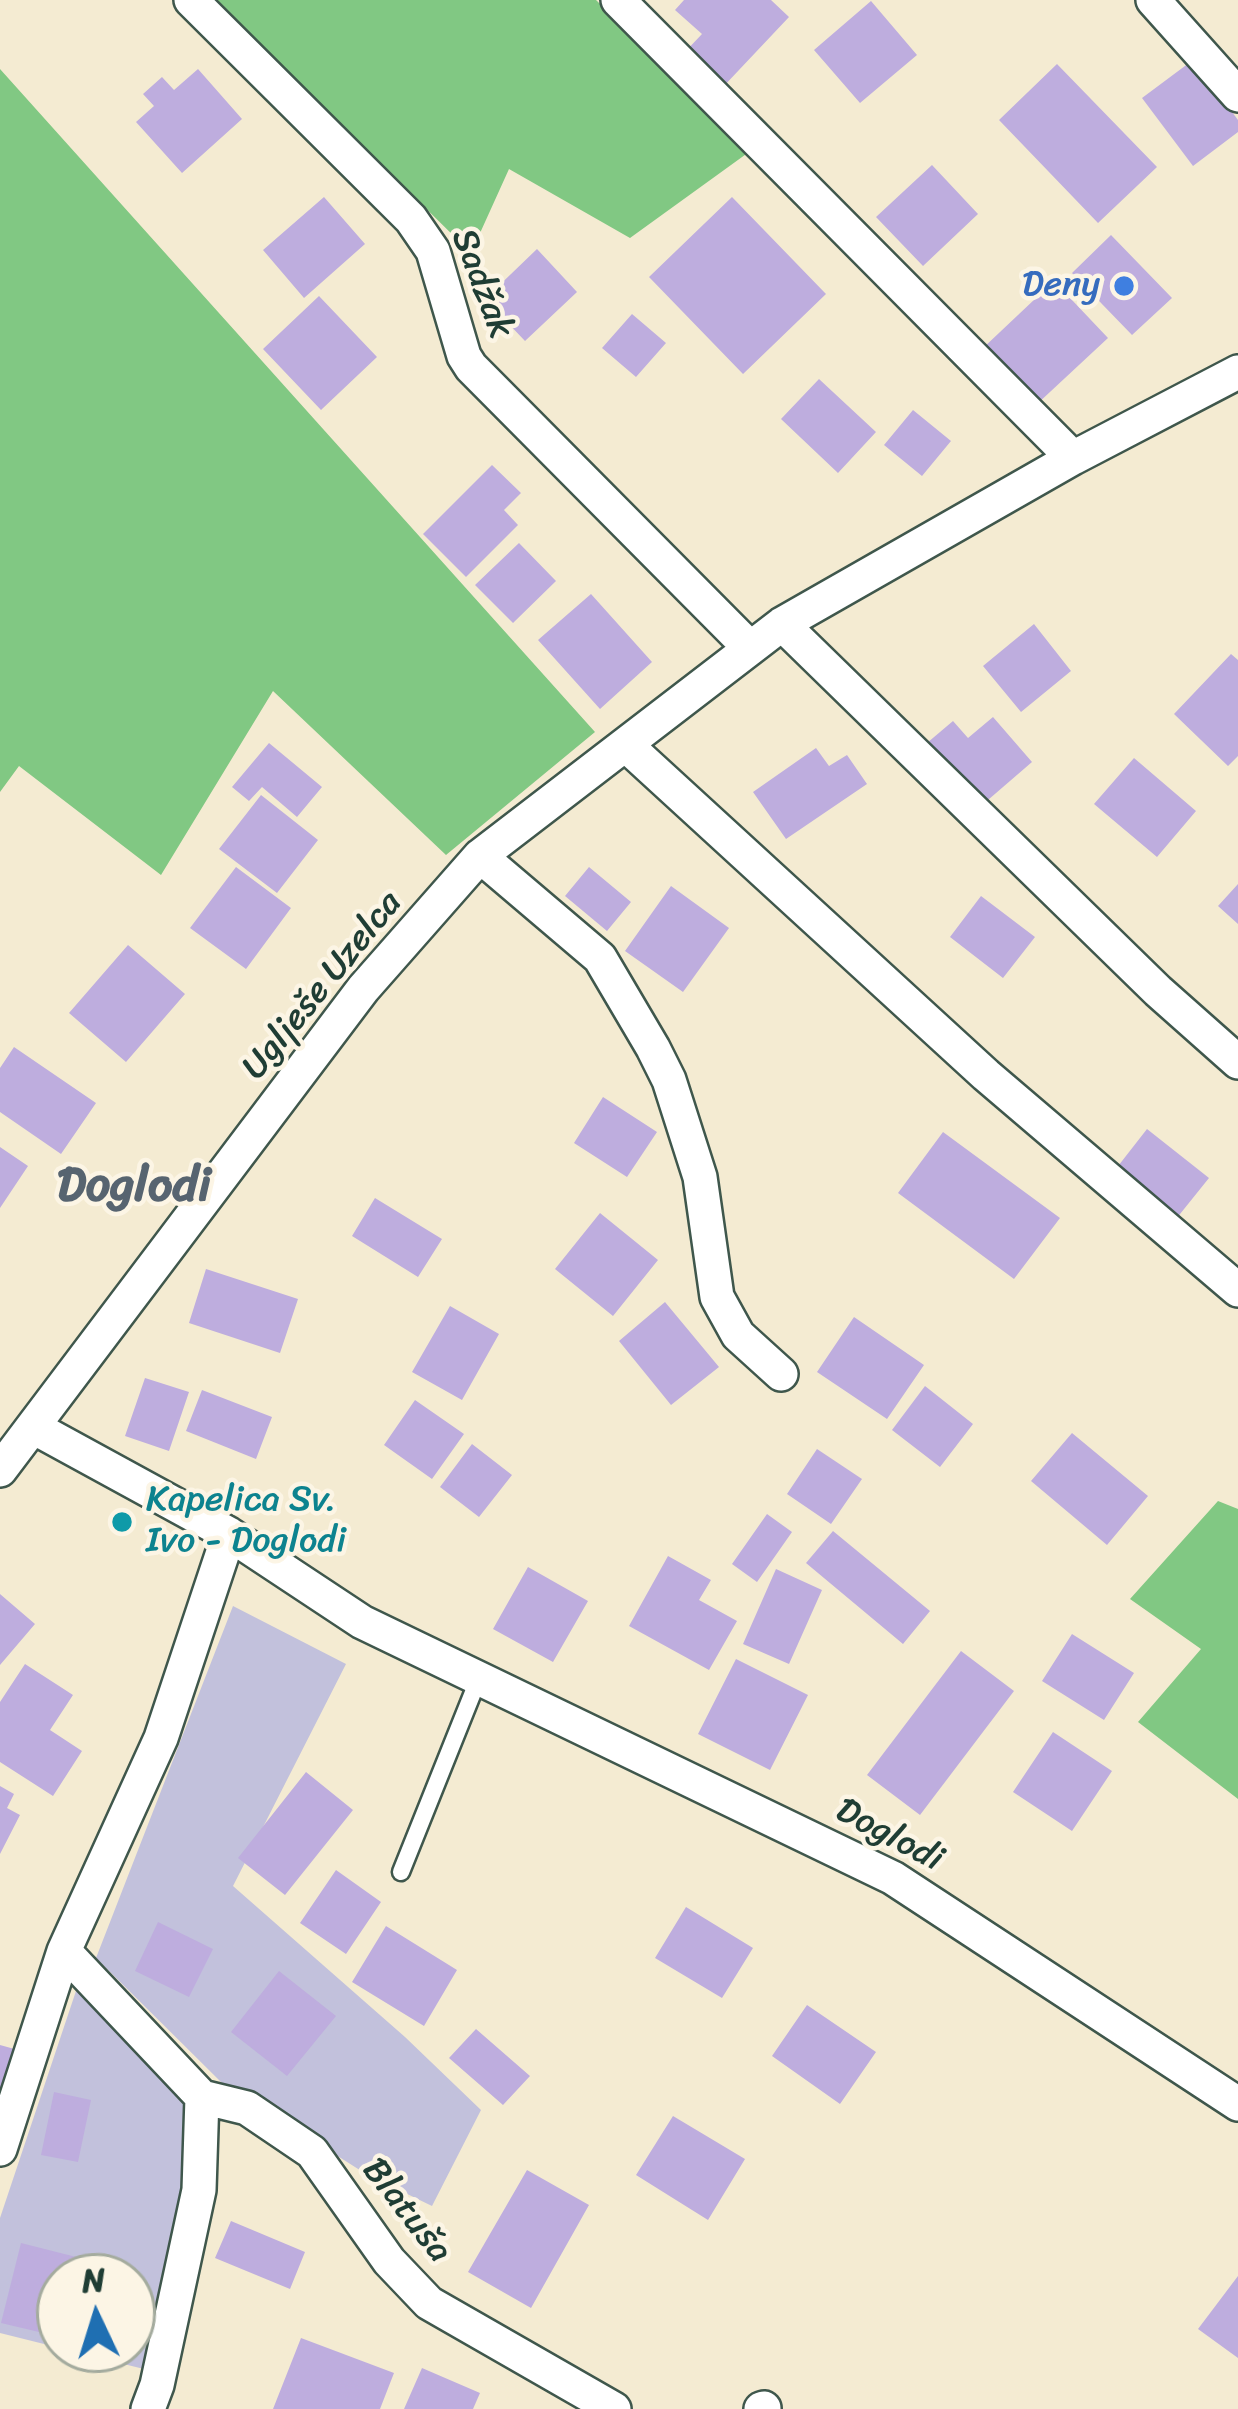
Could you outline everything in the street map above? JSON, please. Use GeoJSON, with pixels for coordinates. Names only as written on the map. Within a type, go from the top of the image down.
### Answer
{"type":"FeatureCollection","features":[{"type":"Feature","properties":{"kind":"street","name":"Sadžak"},"geometry":{"type":"LineString","coordinates":[[190,0],[411,219],[434,251],[471,367],[750,648]]}},
{"type":"Feature","properties":{"kind":"street"},"geometry":{"type":"LineString","coordinates":[[618,0],[1073,458]]}},
{"type":"Feature","properties":{"kind":"street"},"geometry":{"type":"LineString","coordinates":[[1154,0],[1238,95]]}},
{"type":"Feature","properties":{"kind":"street","name":"Uglješe Uzelca"},"geometry":{"type":"LineString","coordinates":[[0,1470],[363,989],[480,856],[782,624],[1073,458],[1238,372]]}},
{"type":"Feature","properties":{"kind":"street"},"geometry":{"type":"LineString","coordinates":[[782,624],[1158,991],[1238,1062]]}},
{"type":"Feature","properties":{"kind":"street"},"geometry":{"type":"LineString","coordinates":[[628,746],[986,1075],[1238,1291]]}},
{"type":"Feature","properties":{"kind":"street"},"geometry":{"type":"LineString","coordinates":[[480,856],[600,958],[653,1048],[669,1079],[700,1177],[717,1297],[738,1335],[781,1373]]}},
{"type":"Feature","properties":{"kind":"street","name":"Doglodi"},"geometry":{"type":"LineString","coordinates":[[35,1428],[229,1534],[362,1622],[893,1878],[1238,2104]]}},
{"type":"Feature","properties":{"kind":"street"},"geometry":{"type":"LineString","coordinates":[[0,2150],[64,1951],[160,1738],[229,1534]]}},
{"type":"Feature","properties":{"kind":"street","name":"Blatuša"},"geometry":{"type":"LineString","coordinates":[[64,1951],[202,2097],[247,2108],[312,2152],[389,2261],[429,2303],[614,2409]]}},
{"type":"Feature","properties":{"kind":"street"},"geometry":{"type":"LineString","coordinates":[[148,2409],[199,2190],[202,2097]]}},
{"type":"Feature","properties":{"kind":"lane"},"geometry":{"type":"LineString","coordinates":[[400,1872],[478,1680]]}},
{"type":"Feature","properties":{"kind":"shaded area"},"geometry":{"type":"Polygon","coordinates":[[[233,1606],[346,1664],[233,1886],[481,2110],[432,2206],[366,2174],[221,2082],[96,1958],[233,1606]]]}},
{"type":"Feature","properties":{"kind":"shaded area"},"geometry":{"type":"Polygon","coordinates":[[[78,1985],[194,2102],[192,2176],[156,2352],[156,2253],[36,2253],[36,2342],[0,2333],[0,2218],[78,1985]]]}},
{"type":"Feature","properties":{"kind":"green space"},"geometry":{"type":"Polygon","coordinates":[[[215,0],[596,0],[749,152],[630,238],[509,169],[471,253],[215,0]]]}},
{"type":"Feature","properties":{"kind":"green space"},"geometry":{"type":"Polygon","coordinates":[[[0,69],[595,732],[446,855],[273,691],[161,875],[19,766],[0,792],[0,69]]]}},
{"type":"Feature","properties":{"kind":"green space"},"geometry":{"type":"Polygon","coordinates":[[[1218,1501],[1238,1509],[1238,1799],[1138,1722],[1201,1649],[1130,1599],[1218,1501]]]}},
{"type":"Feature","properties":{"kind":"building"},"geometry":{"type":"Polygon","coordinates":[[[684,0],[771,0],[789,17],[722,88],[684,53],[702,34],[675,10],[684,0]]]}},
{"type":"Feature","properties":{"kind":"building"},"geometry":{"type":"Polygon","coordinates":[[[871,1],[917,55],[860,103],[814,50],[871,1]]]}},
{"type":"Feature","properties":{"kind":"building"},"geometry":{"type":"Polygon","coordinates":[[[1193,60],[1238,120],[1238,132],[1193,166],[1142,98],[1193,60]]]}},
{"type":"Feature","properties":{"kind":"building"},"geometry":{"type":"Polygon","coordinates":[[[1057,64],[1157,167],[1098,223],[999,120],[1057,64]]]}},
{"type":"Feature","properties":{"kind":"building"},"geometry":{"type":"Polygon","coordinates":[[[198,69],[242,119],[182,173],[136,122],[154,106],[143,94],[162,77],[174,90],[198,69]]]}},
{"type":"Feature","properties":{"kind":"building"},"geometry":{"type":"Polygon","coordinates":[[[932,165],[978,214],[923,266],[876,217],[932,165]]]}},
{"type":"Feature","properties":{"kind":"building"},"geometry":{"type":"Polygon","coordinates":[[[324,197],[365,244],[304,298],[263,250],[324,197]]]}},
{"type":"Feature","properties":{"kind":"building"},"geometry":{"type":"Polygon","coordinates":[[[732,197],[826,294],[743,374],[649,277],[732,197]]]}},
{"type":"Feature","properties":{"kind":"building"},"geometry":{"type":"Polygon","coordinates":[[[1111,235],[1172,298],[1132,335],[1072,273],[1111,235]]]}},
{"type":"Feature","properties":{"kind":"building"},"geometry":{"type":"Polygon","coordinates":[[[537,249],[577,292],[525,341],[485,299],[537,249]]]}},
{"type":"Feature","properties":{"kind":"building"},"geometry":{"type":"Polygon","coordinates":[[[1054,281],[1108,338],[1036,405],[982,349],[1054,281]]]}},
{"type":"Feature","properties":{"kind":"building"},"geometry":{"type":"Polygon","coordinates":[[[319,296],[377,357],[321,410],[263,349],[319,296]]]}},
{"type":"Feature","properties":{"kind":"building"},"geometry":{"type":"Polygon","coordinates":[[[632,314],[666,343],[636,377],[602,348],[632,314]]]}},
{"type":"Feature","properties":{"kind":"building"},"geometry":{"type":"Polygon","coordinates":[[[819,379],[876,432],[838,473],[781,419],[819,379]]]}},
{"type":"Feature","properties":{"kind":"building"},"geometry":{"type":"Polygon","coordinates":[[[913,410],[951,441],[922,476],[884,445],[913,410]]]}},
{"type":"Feature","properties":{"kind":"building"},"geometry":{"type":"Polygon","coordinates":[[[492,465],[521,493],[504,510],[518,525],[466,577],[423,534],[492,465]]]}},
{"type":"Feature","properties":{"kind":"building"},"geometry":{"type":"Polygon","coordinates":[[[519,543],[556,581],[513,623],[475,585],[519,543]]]}},
{"type":"Feature","properties":{"kind":"building"},"geometry":{"type":"Polygon","coordinates":[[[591,594],[652,662],[600,709],[538,640],[591,594]]]}},
{"type":"Feature","properties":{"kind":"building"},"geometry":{"type":"Polygon","coordinates":[[[1034,624],[1071,671],[1021,712],[983,666],[1034,624]]]}},
{"type":"Feature","properties":{"kind":"building"},"geometry":{"type":"Polygon","coordinates":[[[1231,654],[1238,660],[1238,756],[1228,766],[1174,714],[1231,654]]]}},
{"type":"Feature","properties":{"kind":"building"},"geometry":{"type":"Polygon","coordinates":[[[993,717],[1032,762],[981,806],[927,743],[953,721],[968,738],[993,717]]]}},
{"type":"Feature","properties":{"kind":"building"},"geometry":{"type":"Polygon","coordinates":[[[269,743],[322,787],[297,817],[262,787],[249,801],[232,787],[269,743]]]}},
{"type":"Feature","properties":{"kind":"building"},"geometry":{"type":"Polygon","coordinates":[[[816,748],[829,766],[847,755],[867,784],[786,839],[753,792],[816,748]]]}},
{"type":"Feature","properties":{"kind":"building"},"geometry":{"type":"Polygon","coordinates":[[[1134,758],[1196,811],[1157,857],[1094,804],[1134,758]]]}},
{"type":"Feature","properties":{"kind":"building"},"geometry":{"type":"Polygon","coordinates":[[[261,795],[318,840],[277,893],[219,849],[261,795]]]}},
{"type":"Feature","properties":{"kind":"building"},"geometry":{"type":"Polygon","coordinates":[[[236,867],[291,908],[246,969],[190,928],[236,867]]]}},
{"type":"Feature","properties":{"kind":"building"},"geometry":{"type":"Polygon","coordinates":[[[589,867],[631,902],[607,931],[565,896],[589,867]]]}},
{"type":"Feature","properties":{"kind":"building"},"geometry":{"type":"Polygon","coordinates":[[[1238,884],[1238,924],[1218,906],[1238,884]]]}},
{"type":"Feature","properties":{"kind":"building"},"geometry":{"type":"Polygon","coordinates":[[[671,886],[729,928],[683,992],[625,951],[671,886]]]}},
{"type":"Feature","properties":{"kind":"building"},"geometry":{"type":"Polygon","coordinates":[[[981,896],[1035,937],[1003,978],[950,937],[981,896]]]}},
{"type":"Feature","properties":{"kind":"building"},"geometry":{"type":"Polygon","coordinates":[[[128,945],[185,994],[126,1062],[69,1013],[128,945]]]}},
{"type":"Feature","properties":{"kind":"building"},"geometry":{"type":"Polygon","coordinates":[[[14,1047],[96,1103],[61,1154],[0,1112],[0,1068],[14,1047]]]}},
{"type":"Feature","properties":{"kind":"building"},"geometry":{"type":"Polygon","coordinates":[[[603,1097],[657,1132],[627,1177],[574,1143],[603,1097]]]}},
{"type":"Feature","properties":{"kind":"building"},"geometry":{"type":"Polygon","coordinates":[[[1147,1129],[1209,1178],[1176,1219],[1115,1170],[1147,1129]]]}},
{"type":"Feature","properties":{"kind":"building"},"geometry":{"type":"Polygon","coordinates":[[[943,1132],[1060,1218],[1014,1279],[898,1193],[943,1132]]]}},
{"type":"Feature","properties":{"kind":"building"},"geometry":{"type":"Polygon","coordinates":[[[0,1147],[28,1166],[0,1208],[0,1147]]]}},
{"type":"Feature","properties":{"kind":"building"},"geometry":{"type":"Polygon","coordinates":[[[375,1198],[442,1239],[418,1277],[352,1236],[375,1198]]]}},
{"type":"Feature","properties":{"kind":"building"},"geometry":{"type":"Polygon","coordinates":[[[600,1213],[658,1260],[613,1316],[555,1269],[600,1213]]]}},
{"type":"Feature","properties":{"kind":"building"},"geometry":{"type":"Polygon","coordinates":[[[206,1269],[298,1299],[280,1353],[189,1323],[206,1269]]]}},
{"type":"Feature","properties":{"kind":"building"},"geometry":{"type":"Polygon","coordinates":[[[665,1302],[719,1367],[671,1405],[619,1341],[665,1302]]]}},
{"type":"Feature","properties":{"kind":"building"},"geometry":{"type":"Polygon","coordinates":[[[450,1306],[499,1334],[462,1400],[412,1372],[450,1306]]]}},
{"type":"Feature","properties":{"kind":"building"},"geometry":{"type":"Polygon","coordinates":[[[854,1317],[924,1365],[887,1419],[817,1372],[854,1317]]]}},
{"type":"Feature","properties":{"kind":"building"},"geometry":{"type":"Polygon","coordinates":[[[145,1378],[189,1392],[169,1451],[125,1436],[145,1378]]]}},
{"type":"Feature","properties":{"kind":"building"},"geometry":{"type":"Polygon","coordinates":[[[925,1386],[973,1424],[940,1467],[892,1430],[925,1386]]]}},
{"type":"Feature","properties":{"kind":"building"},"geometry":{"type":"Polygon","coordinates":[[[202,1390],[272,1417],[256,1459],[186,1431],[202,1390]]]}},
{"type":"Feature","properties":{"kind":"building"},"geometry":{"type":"Polygon","coordinates":[[[415,1400],[464,1434],[432,1479],[384,1445],[415,1400]]]}},
{"type":"Feature","properties":{"kind":"building"},"geometry":{"type":"Polygon","coordinates":[[[1072,1433],[1148,1496],[1107,1545],[1031,1481],[1072,1433]]]}},
{"type":"Feature","properties":{"kind":"building"},"geometry":{"type":"Polygon","coordinates":[[[472,1444],[512,1475],[479,1517],[440,1487],[472,1444]]]}},
{"type":"Feature","properties":{"kind":"building"},"geometry":{"type":"Polygon","coordinates":[[[817,1449],[862,1479],[831,1524],[787,1494],[817,1449]]]}},
{"type":"Feature","properties":{"kind":"building"},"geometry":{"type":"Polygon","coordinates":[[[767,1514],[792,1532],[757,1582],[732,1564],[767,1514]]]}},
{"type":"Feature","properties":{"kind":"building"},"geometry":{"type":"Polygon","coordinates":[[[833,1531],[930,1611],[903,1644],[806,1563],[833,1531]]]}},
{"type":"Feature","properties":{"kind":"building"},"geometry":{"type":"Polygon","coordinates":[[[668,1556],[711,1580],[699,1600],[737,1621],[709,1670],[629,1626],[668,1556]]]}},
{"type":"Feature","properties":{"kind":"building"},"geometry":{"type":"Polygon","coordinates":[[[528,1567],[588,1601],[553,1662],[493,1629],[528,1567]]]}},
{"type":"Feature","properties":{"kind":"building"},"geometry":{"type":"Polygon","coordinates":[[[776,1569],[822,1590],[789,1664],[743,1644],[776,1569]]]}},
{"type":"Feature","properties":{"kind":"building"},"geometry":{"type":"Polygon","coordinates":[[[0,1594],[35,1624],[0,1665],[0,1594]]]}},
{"type":"Feature","properties":{"kind":"building"},"geometry":{"type":"Polygon","coordinates":[[[1072,1634],[1134,1673],[1104,1720],[1042,1681],[1072,1634]]]}},
{"type":"Feature","properties":{"kind":"building"},"geometry":{"type":"Polygon","coordinates":[[[961,1651],[1014,1691],[920,1815],[867,1775],[961,1651]]]}},
{"type":"Feature","properties":{"kind":"building"},"geometry":{"type":"Polygon","coordinates":[[[736,1659],[808,1695],[770,1770],[698,1734],[736,1659]]]}},
{"type":"Feature","properties":{"kind":"building"},"geometry":{"type":"Polygon","coordinates":[[[25,1664],[73,1695],[50,1730],[82,1751],[53,1796],[0,1762],[0,1702],[25,1664]]]}},
{"type":"Feature","properties":{"kind":"building"},"geometry":{"type":"Polygon","coordinates":[[[1053,1732],[1112,1771],[1072,1831],[1013,1792],[1053,1732]]]}},
{"type":"Feature","properties":{"kind":"building"},"geometry":{"type":"Polygon","coordinates":[[[306,1772],[353,1810],[285,1895],[238,1858],[306,1772]]]}},
{"type":"Feature","properties":{"kind":"building"},"geometry":{"type":"Polygon","coordinates":[[[0,1786],[14,1794],[7,1808],[20,1815],[0,1854],[0,1786]]]}},
{"type":"Feature","properties":{"kind":"building"},"geometry":{"type":"Polygon","coordinates":[[[336,1870],[381,1902],[346,1954],[300,1923],[336,1870]]]}},
{"type":"Feature","properties":{"kind":"building"},"geometry":{"type":"Polygon","coordinates":[[[686,1907],[753,1948],[722,1998],[655,1958],[686,1907]]]}},
{"type":"Feature","properties":{"kind":"building"},"geometry":{"type":"Polygon","coordinates":[[[158,1922],[213,1949],[189,1997],[135,1971],[158,1922]]]}},
{"type":"Feature","properties":{"kind":"building"},"geometry":{"type":"Polygon","coordinates":[[[386,1926],[457,1970],[424,2026],[352,1982],[386,1926]]]}},
{"type":"Feature","properties":{"kind":"building"},"geometry":{"type":"Polygon","coordinates":[[[279,1971],[336,2016],[287,2076],[231,2032],[279,1971]]]}},
{"type":"Feature","properties":{"kind":"building"},"geometry":{"type":"Polygon","coordinates":[[[807,2005],[876,2052],[840,2104],[772,2056],[807,2005]]]}},
{"type":"Feature","properties":{"kind":"building"},"geometry":{"type":"Polygon","coordinates":[[[476,2029],[530,2076],[503,2105],[449,2058],[476,2029]]]}},
{"type":"Feature","properties":{"kind":"building"},"geometry":{"type":"Polygon","coordinates":[[[0,2045],[18,2050],[0,2108],[0,2045]]]}},
{"type":"Feature","properties":{"kind":"building"},"geometry":{"type":"Polygon","coordinates":[[[54,2092],[91,2100],[78,2162],[41,2155],[54,2092]]]}},
{"type":"Feature","properties":{"kind":"building"},"geometry":{"type":"Polygon","coordinates":[[[673,2116],[745,2159],[708,2220],[636,2175],[673,2116]]]}},
{"type":"Feature","properties":{"kind":"building"},"geometry":{"type":"Polygon","coordinates":[[[527,2170],[589,2205],[531,2308],[468,2272],[527,2170]]]}},
{"type":"Feature","properties":{"kind":"building"},"geometry":{"type":"Polygon","coordinates":[[[231,2221],[305,2252],[290,2289],[215,2258],[231,2221]]]}},
{"type":"Feature","properties":{"kind":"building"},"geometry":{"type":"Polygon","coordinates":[[[21,2243],[60,2253],[36,2253],[36,2331],[1,2323],[21,2243]]]}},
{"type":"Feature","properties":{"kind":"building"},"geometry":{"type":"Polygon","coordinates":[[[1238,2276],[1238,2358],[1198,2329],[1238,2276]]]}},
{"type":"Feature","properties":{"kind":"building"},"geometry":{"type":"Polygon","coordinates":[[[301,2338],[394,2373],[380,2409],[273,2409],[301,2338]]]}},
{"type":"Feature","properties":{"kind":"building"},"geometry":{"type":"Polygon","coordinates":[[[422,2368],[480,2393],[473,2409],[404,2409],[422,2368]]]}},
{"type":"Feature","properties":{"kind":"place","name":"Deny"},"geometry":{"type":"Point","coordinates":[1124,286]}},
{"type":"Feature","properties":{"kind":"place","name":"Kapelica Sv. Ivo - Doglodi"},"geometry":{"type":"Point","coordinates":[122,1522]}},
{"type":"Feature","properties":{"kind":"district","name":"Doglodi"},"geometry":{"type":"Point","coordinates":[134,1188]}}]}
